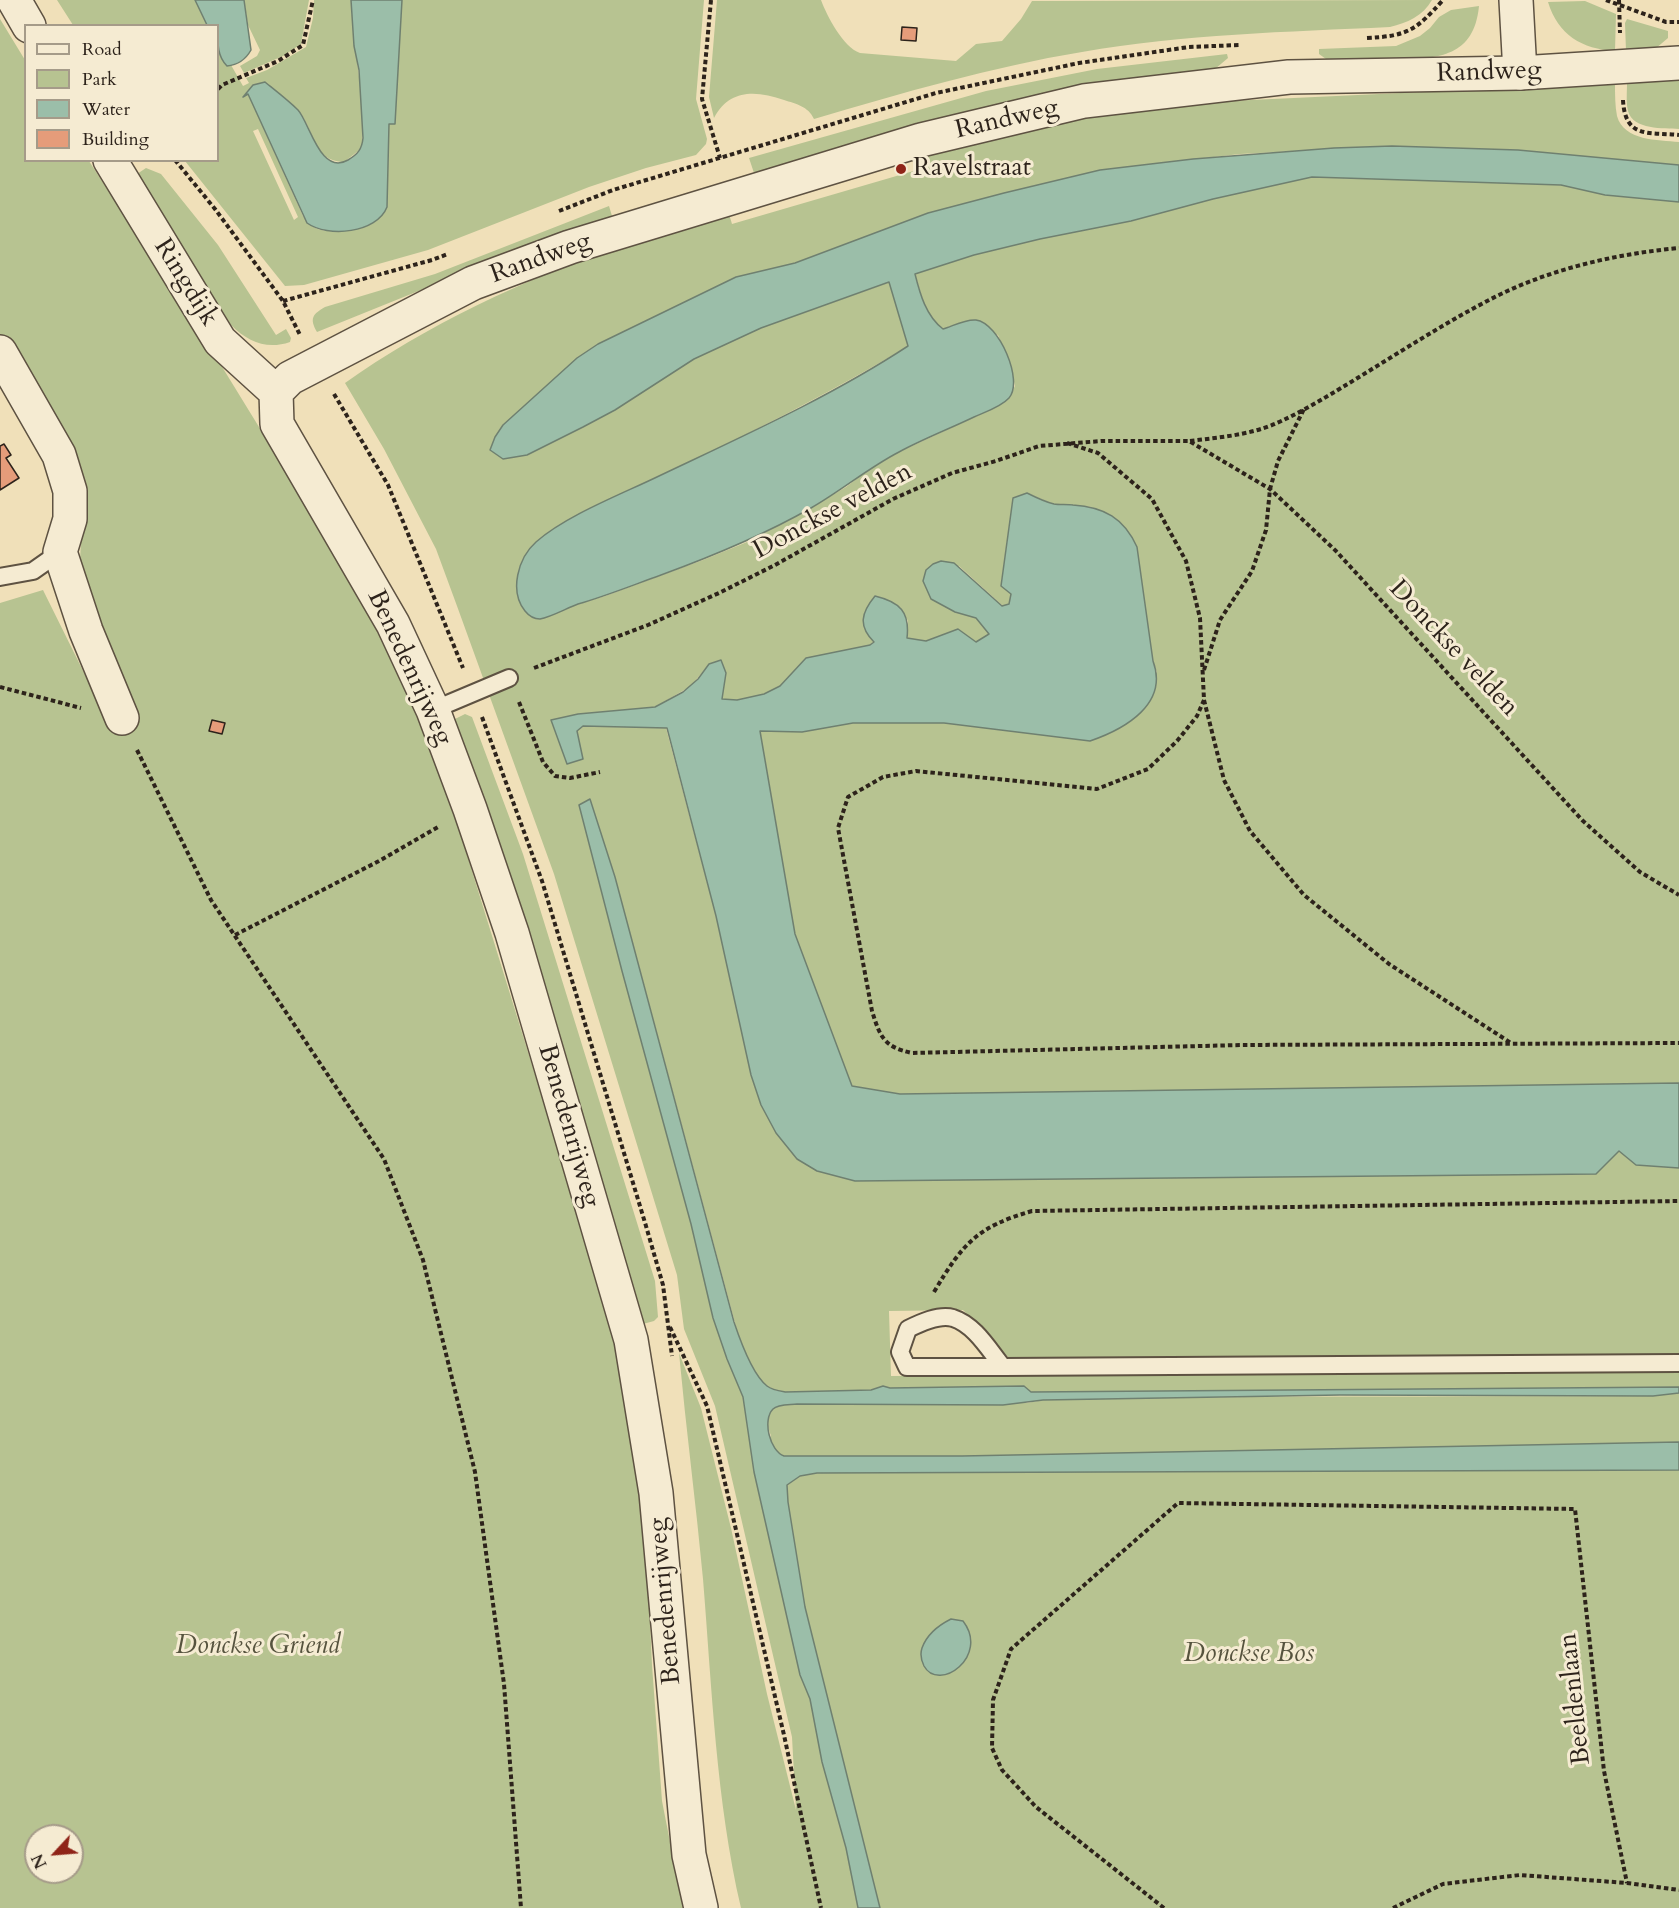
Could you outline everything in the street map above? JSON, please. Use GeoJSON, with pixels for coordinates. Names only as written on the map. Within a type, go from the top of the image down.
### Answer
{"type":"FeatureCollection","features":[{"type":"Feature","properties":{"kind":"street"},"geometry":{"type":"LineString","coordinates":[[14,0],[28,24]]}},
{"type":"Feature","properties":{"kind":"street"},"geometry":{"type":"LineString","coordinates":[[1516,0],[1520,73]]}},
{"type":"Feature","properties":{"kind":"street","name":"Randweg"},"geometry":{"type":"LineString","coordinates":[[276,392],[290,378],[473,283],[581,243],[921,140],[1084,101],[1289,77],[1520,73],[1679,63]]}},
{"type":"Feature","properties":{"kind":"street","name":"Ringdijk"},"geometry":{"type":"LineString","coordinates":[[111,162],[220,341],[276,392]]}},
{"type":"Feature","properties":{"kind":"street"},"geometry":{"type":"LineString","coordinates":[[0,352],[59,455],[70,491],[70,519],[60,552],[86,631],[122,718]]}},
{"type":"Feature","properties":{"kind":"street","name":"Benedenrijweg"},"geometry":{"type":"LineString","coordinates":[[276,392],[277,424],[393,624],[433,710],[470,809],[512,933],[631,1340],[656,1493],[689,1856],[701,1908]]}},
{"type":"Feature","properties":{"kind":"lane"},"geometry":{"type":"LineString","coordinates":[[0,577],[33,571],[60,552]]}},
{"type":"Feature","properties":{"kind":"lane"},"geometry":{"type":"LineString","coordinates":[[433,710],[509,678]]}},
{"type":"Feature","properties":{"kind":"lane"},"geometry":{"type":"LineString","coordinates":[[1003,1367],[973,1330],[952,1317],[928,1320],[908,1329],[900,1352],[907,1367],[1003,1367],[1679,1363]]}},
{"type":"Feature","properties":{"kind":"path"},"geometry":{"type":"LineString","coordinates":[[219,88],[278,61],[303,45],[313,0]]}},
{"type":"Feature","properties":{"kind":"path"},"geometry":{"type":"LineString","coordinates":[[711,0],[702,99],[719,158]]}},
{"type":"Feature","properties":{"kind":"path"},"geometry":{"type":"LineString","coordinates":[[1606,0],[1666,22],[1679,22]]}},
{"type":"Feature","properties":{"kind":"path"},"geometry":{"type":"LineString","coordinates":[[1619,0],[1619,6]]}},
{"type":"Feature","properties":{"kind":"path"},"geometry":{"type":"LineString","coordinates":[[177,162],[215,209],[283,301]]}},
{"type":"Feature","properties":{"kind":"path","name":"Donckse velden"},"geometry":{"type":"LineString","coordinates":[[509,678],[648,625],[719,593],[775,565],[893,499],[952,473],[1039,446],[1067,443],[1189,441],[1227,437],[1263,429],[1320,401],[1443,326],[1520,285],[1552,273],[1600,260],[1679,248]]}},
{"type":"Feature","properties":{"kind":"path"},"geometry":{"type":"LineString","coordinates":[[1203,674],[1220,620],[1255,561],[1266,530],[1270,489],[1278,461],[1304,409]]}},
{"type":"Feature","properties":{"kind":"path","name":"Donckse velden"},"geometry":{"type":"LineString","coordinates":[[1189,441],[1270,489],[1336,551],[1582,819],[1640,872],[1679,895]]}},
{"type":"Feature","properties":{"kind":"path"},"geometry":{"type":"LineString","coordinates":[[1067,443],[1098,453],[1152,499],[1186,561],[1200,618],[1204,700],[1224,780],[1250,831],[1304,895],[1389,964],[1512,1044]]}},
{"type":"Feature","properties":{"kind":"path"},"geometry":{"type":"LineString","coordinates":[[509,678],[543,762],[555,777],[570,778],[600,772]]}},
{"type":"Feature","properties":{"kind":"path"},"geometry":{"type":"LineString","coordinates":[[0,687],[122,718],[212,900],[384,1159],[423,1260],[475,1472],[504,1684],[521,1908]]}},
{"type":"Feature","properties":{"kind":"path"},"geometry":{"type":"LineString","coordinates":[[1204,700],[1197,716],[1177,741],[1148,769],[1097,789],[916,771],[883,777],[848,797],[838,828],[872,1011],[880,1035],[894,1049],[912,1053],[1230,1045],[1679,1043]]}},
{"type":"Feature","properties":{"kind":"path"},"geometry":{"type":"LineString","coordinates":[[235,935],[379,861],[470,809]]}},
{"type":"Feature","properties":{"kind":"path"},"geometry":{"type":"LineString","coordinates":[[928,1320],[928,1303],[954,1259],[972,1238],[1008,1218],[1032,1210],[1679,1201]]}},
{"type":"Feature","properties":{"kind":"path"},"geometry":{"type":"LineString","coordinates":[[669,1323],[707,1406],[784,1735],[821,1908]]}},
{"type":"Feature","properties":{"kind":"path","name":"Beeldenlaan"},"geometry":{"type":"LineString","coordinates":[[1164,1908],[1036,1807],[1002,1770],[992,1748],[993,1700],[1011,1649],[1178,1503],[1575,1509],[1604,1771],[1627,1883]]}},
{"type":"Feature","properties":{"kind":"path"},"geometry":{"type":"LineString","coordinates":[[1393,1908],[1443,1884],[1520,1875],[1627,1883],[1679,1890]]}},
{"type":"Feature","properties":{"kind":"green space"},"geometry":{"type":"Polygon","coordinates":[[[57,0],[195,0],[207,24],[72,24],[57,0]]]}},
{"type":"Feature","properties":{"kind":"green space"},"geometry":{"type":"Polygon","coordinates":[[[244,0],[309,0],[301,44],[283,56],[244,73],[240,66],[257,56],[260,50],[248,25],[244,0]]]}},
{"type":"Feature","properties":{"kind":"green space"},"geometry":{"type":"Polygon","coordinates":[[[314,0],[351,0],[363,130],[362,148],[344,162],[325,156],[315,143],[298,110],[265,82],[253,85],[243,96],[248,94],[303,216],[317,229],[335,231],[366,226],[376,221],[387,207],[389,123],[395,123],[402,0],[704,0],[696,99],[707,139],[706,144],[696,155],[646,168],[589,187],[428,250],[304,285],[285,286],[186,162],[219,162],[219,52],[227,66],[231,65],[243,86],[249,83],[246,78],[267,70],[306,47],[313,18],[314,0]],[[258,129],[253,131],[294,220],[298,217],[258,129]]]}},
{"type":"Feature","properties":{"kind":"green space"},"geometry":{"type":"Polygon","coordinates":[[[717,0],[821,0],[831,22],[842,38],[860,53],[956,61],[976,44],[1002,41],[1021,19],[1032,1],[1432,0],[1414,18],[1390,27],[1197,37],[1082,52],[980,73],[814,119],[805,108],[797,104],[754,94],[745,94],[728,101],[714,118],[709,97],[717,0]]]}},
{"type":"Feature","properties":{"kind":"green space"},"geometry":{"type":"Polygon","coordinates":[[[1585,1],[1616,14],[1615,51],[1592,47],[1573,38],[1558,23],[1548,2],[1585,1]]]}},
{"type":"Feature","properties":{"kind":"green space"},"geometry":{"type":"Polygon","coordinates":[[[1479,6],[1476,23],[1470,36],[1462,45],[1440,55],[1427,58],[1333,64],[1319,54],[1319,49],[1396,46],[1420,36],[1439,17],[1451,10],[1479,6]]]}},
{"type":"Feature","properties":{"kind":"green space","name":"Donckse Griend"},"geometry":{"type":"Polygon","coordinates":[[[0,19],[24,58],[24,162],[90,162],[224,370],[329,541],[379,629],[409,693],[446,787],[614,1330],[643,1468],[652,1665],[662,1801],[683,1908],[0,1908],[0,603],[43,590],[95,695],[79,582],[81,481],[0,342],[0,19]]]}},
{"type":"Feature","properties":{"kind":"green space"},"geometry":{"type":"Polygon","coordinates":[[[1627,19],[1668,31],[1668,38],[1655,49],[1626,51],[1625,23],[1627,19]]]}},
{"type":"Feature","properties":{"kind":"green space"},"geometry":{"type":"Polygon","coordinates":[[[1227,54],[1228,58],[1215,69],[1110,81],[1034,95],[913,126],[754,173],[749,158],[986,91],[1097,69],[1227,54]]]}},
{"type":"Feature","properties":{"kind":"green space"},"geometry":{"type":"Polygon","coordinates":[[[1679,80],[1679,129],[1642,125],[1631,117],[1627,108],[1627,83],[1679,80]]]}},
{"type":"Feature","properties":{"kind":"green space","name":"Donckse Bos"},"geometry":{"type":"Polygon","coordinates":[[[1615,83],[1616,112],[1621,124],[1634,135],[1643,138],[1679,142],[1679,165],[1518,150],[1392,146],[1240,154],[1100,170],[928,213],[795,263],[736,277],[539,394],[503,425],[615,410],[694,359],[761,328],[890,282],[908,346],[827,393],[575,517],[541,619],[562,609],[605,596],[747,542],[809,509],[899,452],[994,408],[1009,398],[1015,386],[1011,368],[998,335],[962,322],[943,329],[928,311],[915,274],[974,255],[1131,221],[1213,199],[1312,177],[1562,185],[1605,195],[1679,202],[1679,1083],[900,1094],[852,1086],[795,934],[760,730],[802,732],[853,723],[944,723],[1090,741],[1157,672],[1092,507],[1053,504],[1027,493],[1013,498],[1001,585],[1011,594],[1010,604],[1003,606],[959,566],[926,570],[923,581],[931,599],[955,612],[976,618],[989,634],[976,642],[958,629],[926,641],[907,638],[908,621],[900,607],[865,611],[865,628],[874,641],[870,645],[806,658],[780,686],[764,694],[737,700],[721,699],[726,673],[709,664],[691,686],[655,707],[578,714],[552,720],[576,731],[583,726],[666,728],[716,916],[751,1075],[761,1105],[776,1133],[797,1159],[817,1171],[855,1181],[1596,1174],[1619,1150],[1636,1165],[1679,1168],[1679,1354],[1011,1360],[963,1310],[889,1311],[891,1376],[1679,1370],[1679,1387],[1031,1392],[1024,1386],[890,1388],[883,1386],[871,1390],[785,1392],[773,1389],[757,1375],[738,1334],[615,877],[590,799],[579,805],[691,1224],[713,1318],[743,1397],[754,1472],[771,1436],[767,1424],[768,1403],[1027,1403],[1043,1400],[1119,1398],[1653,1396],[1679,1393],[1679,1908],[741,1908],[720,1785],[703,1579],[679,1353],[701,1408],[796,1810],[792,1737],[715,1406],[684,1329],[677,1275],[554,874],[436,549],[384,449],[345,383],[442,323],[548,273],[584,259],[729,214],[732,224],[917,170],[914,159],[982,140],[1046,125],[1208,102],[1615,83]]]}},
{"type":"Feature","properties":{"kind":"green space"},"geometry":{"type":"Polygon","coordinates":[[[146,168],[161,174],[218,245],[276,335],[286,329],[291,338],[290,342],[273,345],[258,343],[244,336],[231,325],[137,174],[146,168]]]}},
{"type":"Feature","properties":{"kind":"green space"},"geometry":{"type":"Polygon","coordinates":[[[609,206],[612,216],[530,246],[317,332],[313,323],[314,317],[325,307],[435,274],[609,206]]]}},
{"type":"Feature","properties":{"kind":"green space"},"geometry":{"type":"Polygon","coordinates":[[[465,714],[472,717],[523,854],[655,1281],[658,1317],[654,1321],[643,1324],[624,1254],[496,836],[475,774],[453,720],[465,714]]]}},
{"type":"Feature","properties":{"kind":"water"},"geometry":{"type":"Polygon","coordinates":[[[195,0],[244,0],[251,50],[244,59],[227,66],[219,52],[219,24],[207,24],[195,0]]]}},
{"type":"Feature","properties":{"kind":"water"},"geometry":{"type":"Polygon","coordinates":[[[351,0],[402,0],[395,124],[389,124],[387,207],[382,216],[373,223],[339,231],[316,228],[307,223],[248,94],[243,97],[253,85],[265,82],[298,110],[317,146],[330,161],[338,163],[354,156],[359,151],[363,138],[359,70],[354,46],[351,0]]]}},
{"type":"Feature","properties":{"kind":"water"},"geometry":{"type":"Polygon","coordinates":[[[1392,146],[1518,150],[1679,165],[1679,202],[1605,195],[1561,185],[1312,177],[1213,199],[1131,221],[974,255],[915,274],[928,311],[943,329],[976,320],[993,331],[1001,342],[1007,354],[1013,379],[1013,390],[1006,401],[899,452],[811,508],[774,528],[718,553],[544,618],[532,617],[520,603],[517,585],[520,566],[530,549],[549,532],[595,506],[817,399],[908,346],[889,282],[761,328],[694,359],[615,410],[527,455],[503,459],[490,450],[503,425],[577,358],[598,344],[736,277],[795,263],[928,213],[1004,193],[1100,170],[1193,159],[1392,146]]]}},
{"type":"Feature","properties":{"kind":"water"},"geometry":{"type":"Polygon","coordinates":[[[1027,493],[1054,504],[1094,508],[1119,521],[1132,537],[1137,547],[1156,676],[1155,690],[1141,713],[1130,722],[1090,741],[944,723],[853,723],[802,732],[760,731],[795,934],[852,1086],[900,1094],[1679,1083],[1679,1168],[1636,1165],[1619,1151],[1596,1174],[855,1181],[817,1171],[797,1159],[776,1133],[761,1105],[751,1075],[716,916],[667,728],[583,726],[577,731],[583,759],[567,764],[551,720],[578,714],[655,707],[683,692],[698,679],[709,664],[721,660],[726,673],[722,699],[737,700],[764,694],[780,686],[806,658],[870,645],[874,642],[865,630],[863,619],[875,596],[891,601],[902,610],[907,621],[907,638],[926,641],[958,629],[976,642],[989,634],[976,618],[955,612],[931,599],[923,581],[926,570],[941,561],[954,563],[1002,606],[1009,604],[1011,594],[1001,586],[1013,498],[1027,493]]]}},
{"type":"Feature","properties":{"kind":"water"},"geometry":{"type":"Polygon","coordinates":[[[590,799],[615,877],[734,1322],[756,1373],[769,1387],[785,1392],[871,1390],[883,1386],[890,1388],[1024,1386],[1031,1392],[1679,1387],[1679,1393],[1653,1396],[1340,1395],[1043,1400],[1003,1405],[797,1404],[778,1406],[770,1414],[769,1435],[779,1453],[784,1456],[962,1456],[1679,1442],[1679,1470],[817,1473],[800,1476],[787,1485],[805,1607],[880,1908],[858,1908],[846,1848],[822,1762],[810,1699],[800,1675],[754,1472],[743,1397],[713,1318],[691,1224],[579,805],[590,799]]]}},
{"type":"Feature","properties":{"kind":"water"},"geometry":{"type":"Polygon","coordinates":[[[951,1619],[963,1621],[970,1634],[970,1647],[966,1658],[950,1673],[940,1675],[931,1673],[922,1662],[922,1648],[934,1630],[951,1619]]]}},
{"type":"Feature","properties":{"kind":"building"},"geometry":{"type":"Polygon","coordinates":[[[902,27],[917,28],[916,41],[901,40],[902,27]]]}},
{"type":"Feature","properties":{"kind":"building"},"geometry":{"type":"Polygon","coordinates":[[[4,444],[11,455],[6,458],[19,478],[0,490],[0,446],[4,444]]]}},
{"type":"Feature","properties":{"kind":"building"},"geometry":{"type":"Polygon","coordinates":[[[212,720],[225,723],[222,734],[209,731],[212,720]]]}},
{"type":"Feature","properties":{"kind":"place","name":"Ravelstraat"},"geometry":{"type":"Point","coordinates":[901,169]}}]}
